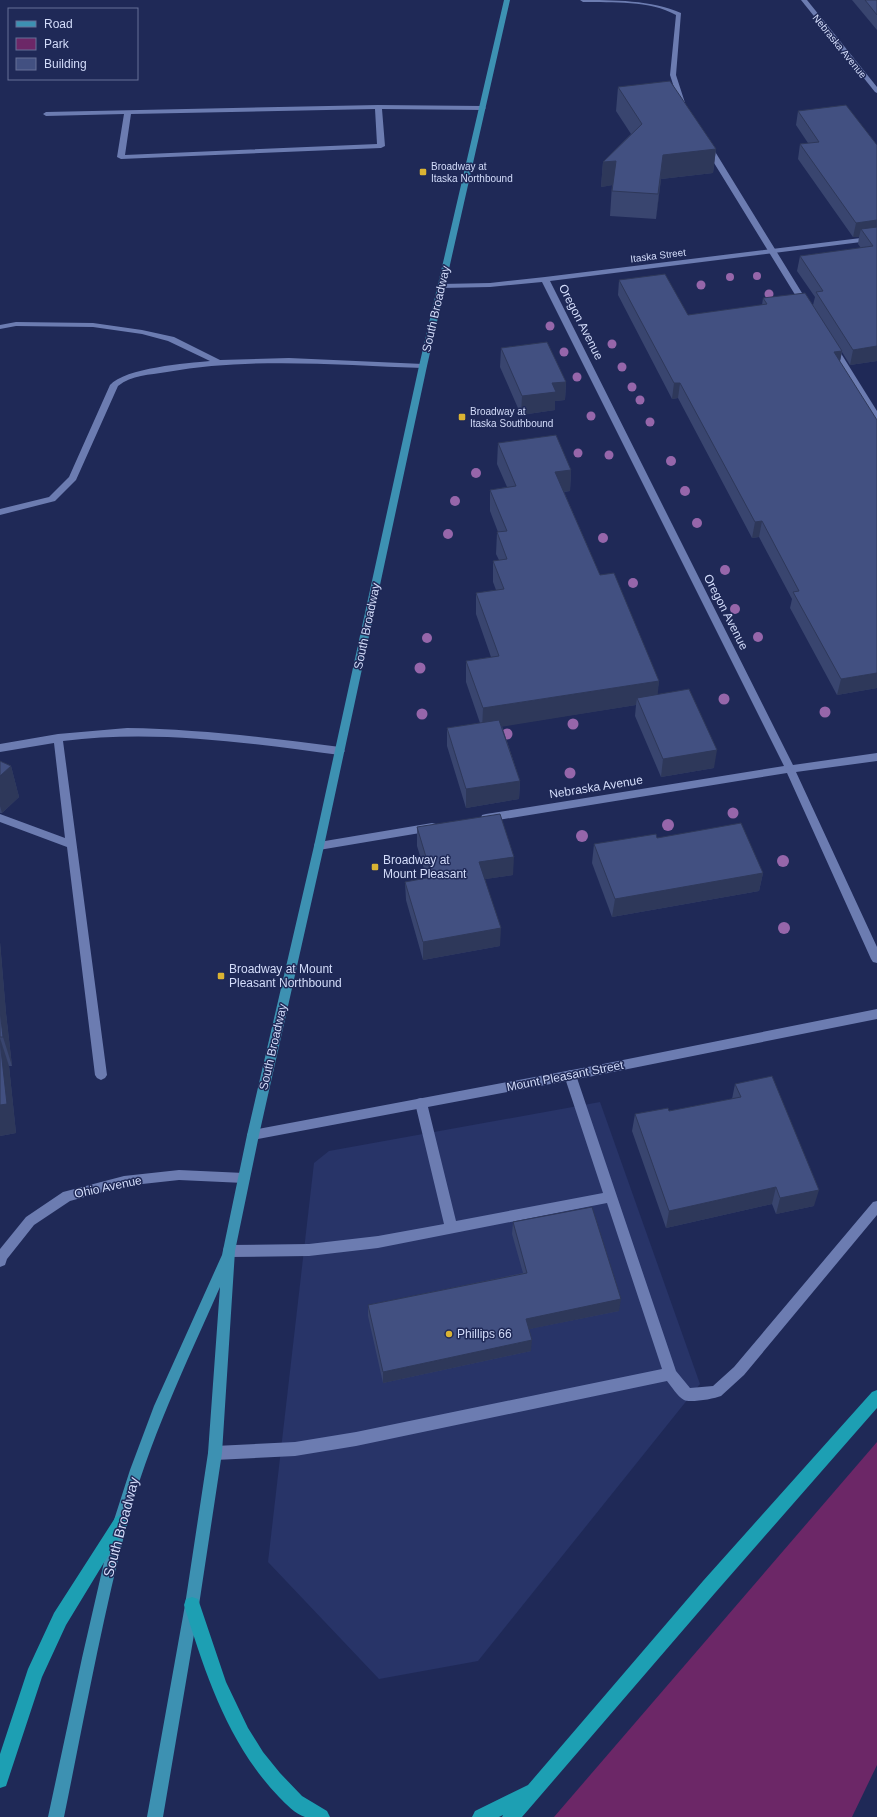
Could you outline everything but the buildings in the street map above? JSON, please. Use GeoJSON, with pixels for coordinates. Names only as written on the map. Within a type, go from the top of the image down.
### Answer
{"type":"FeatureCollection","features":[{"type":"Feature","properties":{"kind":"highway"},"geometry":{"type":"LineString","coordinates":[[511,1817],[714,1581],[877,1397]]}},
{"type":"Feature","properties":{"kind":"highway"},"geometry":{"type":"LineString","coordinates":[[0,1780],[34,1675],[60,1619],[120,1523]]}},
{"type":"Feature","properties":{"kind":"highway"},"geometry":{"type":"LineString","coordinates":[[192,1605],[208,1657],[233,1717],[260,1763],[294,1800],[321,1817]]}},
{"type":"Feature","properties":{"kind":"highway"},"geometry":{"type":"LineString","coordinates":[[481,1817],[534,1789]]}},
{"type":"Feature","properties":{"kind":"main road","name":"South Broadway"},"geometry":{"type":"LineString","coordinates":[[155,1817],[192,1605],[215,1453],[229,1251],[253,1135],[319,846],[423,366],[483,108],[506,0]]}},
{"type":"Feature","properties":{"kind":"main road","name":"South Broadway"},"geometry":{"type":"LineString","coordinates":[[56,1817],[89,1658],[120,1523],[137,1470],[161,1406],[229,1251]]}},
{"type":"Feature","properties":{"kind":"street"},"geometry":{"type":"LineString","coordinates":[[583,0],[653,4],[674,10],[680,14],[673,75],[684,108],[688,114]]}},
{"type":"Feature","properties":{"kind":"street","name":"Nebraska Avenue"},"geometry":{"type":"LineString","coordinates":[[804,0],[877,92]]}},
{"type":"Feature","properties":{"kind":"street"},"geometry":{"type":"LineString","coordinates":[[46,114],[378,107],[483,108]]}},
{"type":"Feature","properties":{"kind":"street"},"geometry":{"type":"LineString","coordinates":[[128,112],[121,157],[381,146],[378,107]]}},
{"type":"Feature","properties":{"kind":"street"},"geometry":{"type":"LineString","coordinates":[[704,140],[810,311]]}},
{"type":"Feature","properties":{"kind":"street","name":"Itaska Street"},"geometry":{"type":"LineString","coordinates":[[441,286],[490,285],[545,279],[877,238]]}},
{"type":"Feature","properties":{"kind":"street","name":"Oregon Avenue"},"geometry":{"type":"LineString","coordinates":[[545,279],[790,769],[877,959]]}},
{"type":"Feature","properties":{"kind":"street"},"geometry":{"type":"LineString","coordinates":[[0,327],[16,324],[94,325],[142,332],[171,339],[217,361]]}},
{"type":"Feature","properties":{"kind":"street"},"geometry":{"type":"LineString","coordinates":[[826,338],[877,418]]}},
{"type":"Feature","properties":{"kind":"street"},"geometry":{"type":"LineString","coordinates":[[0,512],[52,499],[73,478],[114,385],[124,377],[217,361],[315,362],[423,366]]}},
{"type":"Feature","properties":{"kind":"street"},"geometry":{"type":"LineString","coordinates":[[0,748],[58,738],[127,732],[221,735],[340,751]]}},
{"type":"Feature","properties":{"kind":"street"},"geometry":{"type":"LineString","coordinates":[[58,738],[101,1074]]}},
{"type":"Feature","properties":{"kind":"street","name":"Nebraska Avenue"},"geometry":{"type":"LineString","coordinates":[[476,820],[790,769],[877,757]]}},
{"type":"Feature","properties":{"kind":"street"},"geometry":{"type":"LineString","coordinates":[[0,818],[71,844]]}},
{"type":"Feature","properties":{"kind":"street"},"geometry":{"type":"LineString","coordinates":[[319,846],[445,825]]}},
{"type":"Feature","properties":{"kind":"street","name":"Mount Pleasant Street"},"geometry":{"type":"LineString","coordinates":[[253,1135],[570,1075],[877,1014]]}},
{"type":"Feature","properties":{"kind":"street"},"geometry":{"type":"LineString","coordinates":[[570,1075],[612,1196],[670,1374],[688,1395],[716,1392],[739,1371],[877,1206]]}},
{"type":"Feature","properties":{"kind":"street"},"geometry":{"type":"LineString","coordinates":[[421,1103],[451,1228]]}},
{"type":"Feature","properties":{"kind":"street","name":"Ohio Avenue"},"geometry":{"type":"LineString","coordinates":[[0,1258],[30,1221],[68,1196],[124,1181],[179,1175],[244,1178]]}},
{"type":"Feature","properties":{"kind":"street"},"geometry":{"type":"LineString","coordinates":[[229,1251],[317,1249],[378,1242],[612,1196]]}},
{"type":"Feature","properties":{"kind":"street"},"geometry":{"type":"LineString","coordinates":[[215,1453],[295,1448],[356,1439],[670,1374]]}},
{"type":"Feature","properties":{"kind":"shaded area"},"geometry":{"type":"Polygon","coordinates":[[[600,1102],[700,1384],[478,1661],[379,1679],[268,1562],[314,1163],[329,1151],[600,1102]]]}},
{"type":"Feature","properties":{"kind":"green space"},"geometry":{"type":"Polygon","coordinates":[[[877,1442],[877,1765],[852,1817],[554,1817],[877,1442]]]}},
{"type":"Feature","properties":{"kind":"place","name":"Broadway at Itaska Northbound"},"geometry":{"type":"Point","coordinates":[423,172]}},
{"type":"Feature","properties":{"kind":"place","name":"Broadway at Itaska Southbound"},"geometry":{"type":"Point","coordinates":[462,417]}},
{"type":"Feature","properties":{"kind":"place","name":"Broadway at Mount Pleasant"},"geometry":{"type":"Point","coordinates":[375,867]}},
{"type":"Feature","properties":{"kind":"place","name":"Broadway at Mount Pleasant Northbound"},"geometry":{"type":"Point","coordinates":[221,976]}},
{"type":"Feature","properties":{"kind":"place","name":"Phillips 66"},"geometry":{"type":"Point","coordinates":[449,1334]}}]}
